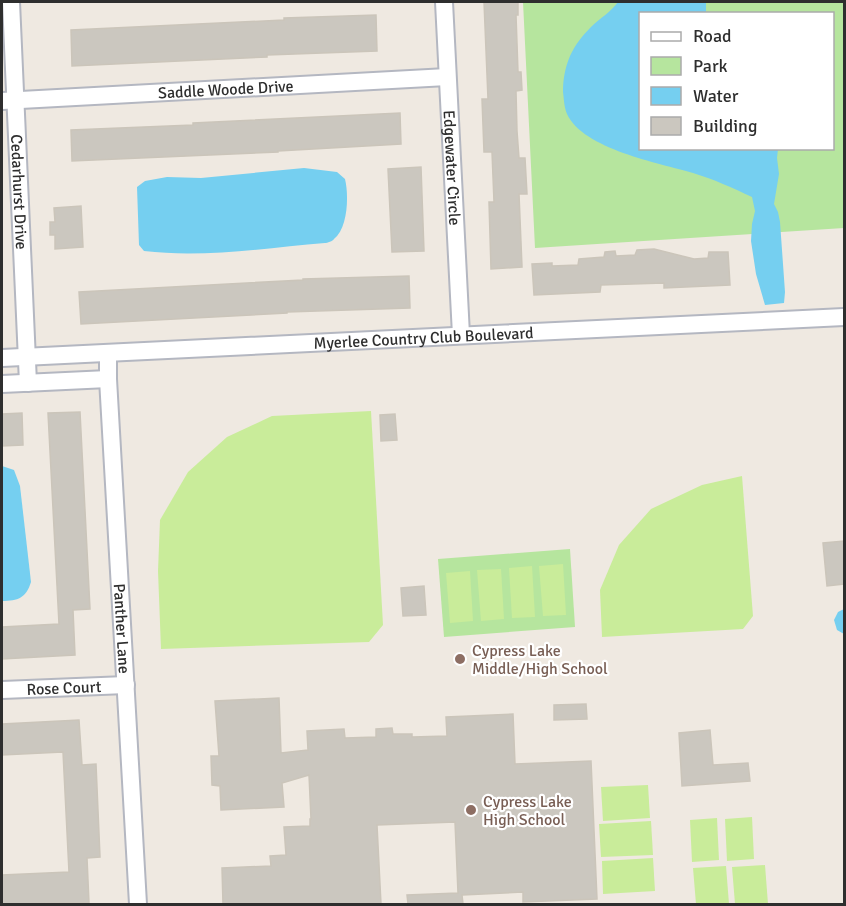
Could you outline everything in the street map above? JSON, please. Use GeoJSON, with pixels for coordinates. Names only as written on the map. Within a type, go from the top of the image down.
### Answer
{"type":"FeatureCollection","features":[{"type":"Feature","properties":{"kind":"street","name":"Cedarhurst Drive"},"geometry":{"type":"LineString","coordinates":[[11,2],[8,100],[28,383]]}},
{"type":"Feature","properties":{"kind":"street","name":"Edgewater Circle"},"geometry":{"type":"LineString","coordinates":[[444,2],[461,335]]}},
{"type":"Feature","properties":{"kind":"street","name":"Saddle Woode Drive"},"geometry":{"type":"LineString","coordinates":[[8,100],[447,77]]}},
{"type":"Feature","properties":{"kind":"street","name":"Myerlee Country Club Boulevard"},"geometry":{"type":"LineString","coordinates":[[2,358],[844,316]]}},
{"type":"Feature","properties":{"kind":"street","name":"Panther Lane"},"geometry":{"type":"LineString","coordinates":[[108,353],[138,904]]}},
{"type":"Feature","properties":{"kind":"street"},"geometry":{"type":"LineString","coordinates":[[2,384],[108,379]]}},
{"type":"Feature","properties":{"kind":"street","name":"Rose Court"},"geometry":{"type":"LineString","coordinates":[[2,690],[126,685]]}},
{"type":"Feature","properties":{"kind":"green space"},"geometry":{"type":"Polygon","coordinates":[[[523,2],[844,2],[844,228],[535,248],[523,2]]]}},
{"type":"Feature","properties":{"kind":"green space"},"geometry":{"type":"Polygon","coordinates":[[[371,411],[383,625],[369,642],[161,649],[158,571],[160,520],[188,472],[227,437],[272,416],[371,411]]]}},
{"type":"Feature","properties":{"kind":"green space"},"geometry":{"type":"Polygon","coordinates":[[[742,476],[753,616],[743,629],[602,637],[600,590],[619,545],[651,509],[702,485],[742,476]]]}},
{"type":"Feature","properties":{"kind":"green space"},"geometry":{"type":"Polygon","coordinates":[[[570,549],[575,627],[444,637],[438,559],[570,549]]]}},
{"type":"Feature","properties":{"kind":"green space"},"geometry":{"type":"Polygon","coordinates":[[[563,564],[566,615],[543,616],[539,566],[563,564]]]}},
{"type":"Feature","properties":{"kind":"green space"},"geometry":{"type":"Polygon","coordinates":[[[532,566],[535,617],[512,618],[509,568],[532,566]]]}},
{"type":"Feature","properties":{"kind":"green space"},"geometry":{"type":"Polygon","coordinates":[[[501,569],[504,619],[481,621],[477,570],[501,569]]]}},
{"type":"Feature","properties":{"kind":"green space"},"geometry":{"type":"Polygon","coordinates":[[[470,571],[473,621],[450,623],[446,573],[470,571]]]}},
{"type":"Feature","properties":{"kind":"green space"},"geometry":{"type":"Polygon","coordinates":[[[648,785],[650,818],[603,821],[601,787],[648,785]]]}},
{"type":"Feature","properties":{"kind":"green space"},"geometry":{"type":"Polygon","coordinates":[[[752,817],[754,859],[727,861],[725,819],[752,817]]]}},
{"type":"Feature","properties":{"kind":"green space"},"geometry":{"type":"Polygon","coordinates":[[[717,818],[719,860],[692,862],[690,820],[717,818]]]}},
{"type":"Feature","properties":{"kind":"green space"},"geometry":{"type":"Polygon","coordinates":[[[651,821],[653,855],[601,857],[599,824],[651,821]]]}},
{"type":"Feature","properties":{"kind":"green space"},"geometry":{"type":"Polygon","coordinates":[[[653,858],[655,891],[603,894],[602,861],[653,858]]]}},
{"type":"Feature","properties":{"kind":"green space"},"geometry":{"type":"Polygon","coordinates":[[[765,865],[768,904],[735,904],[732,867],[765,865]]]}},
{"type":"Feature","properties":{"kind":"green space"},"geometry":{"type":"Polygon","coordinates":[[[726,866],[729,904],[696,904],[693,868],[726,866]]]}},
{"type":"Feature","properties":{"kind":"water"},"geometry":{"type":"Polygon","coordinates":[[[618,2],[706,2],[706,12],[639,12],[639,150],[778,150],[779,174],[774,204],[780,222],[784,303],[765,305],[756,274],[751,241],[755,211],[752,197],[700,175],[623,153],[605,145],[589,137],[567,114],[563,87],[570,56],[576,44],[618,2]]]}},
{"type":"Feature","properties":{"kind":"water"},"geometry":{"type":"Polygon","coordinates":[[[304,168],[337,172],[345,179],[347,202],[345,219],[339,234],[331,241],[212,253],[144,251],[139,245],[137,187],[145,181],[167,177],[201,178],[304,168]]]}},
{"type":"Feature","properties":{"kind":"water"},"geometry":{"type":"Polygon","coordinates":[[[2,466],[14,470],[20,486],[31,582],[27,592],[21,598],[2,601],[2,466]]]}},
{"type":"Feature","properties":{"kind":"water"},"geometry":{"type":"Polygon","coordinates":[[[844,609],[844,634],[837,630],[834,620],[838,612],[844,609]]]}},
{"type":"Feature","properties":{"kind":"building"},"geometry":{"type":"Polygon","coordinates":[[[484,2],[518,2],[518,15],[516,15],[518,72],[521,72],[522,90],[516,91],[517,131],[519,158],[525,158],[527,194],[519,194],[522,267],[491,269],[489,202],[494,202],[492,152],[484,152],[482,99],[488,99],[484,2]]]}},
{"type":"Feature","properties":{"kind":"building"},"geometry":{"type":"Polygon","coordinates":[[[376,15],[377,51],[72,66],[71,30],[376,15]]]}},
{"type":"Feature","properties":{"kind":"building"},"geometry":{"type":"Polygon","coordinates":[[[400,113],[401,144],[72,161],[71,130],[400,113]]]}},
{"type":"Feature","properties":{"kind":"building"},"geometry":{"type":"Polygon","coordinates":[[[421,167],[424,251],[392,252],[388,169],[421,167]]]}},
{"type":"Feature","properties":{"kind":"building"},"geometry":{"type":"Polygon","coordinates":[[[81,206],[83,247],[55,249],[55,235],[50,235],[50,222],[55,222],[54,208],[81,206]]]}},
{"type":"Feature","properties":{"kind":"building"},"geometry":{"type":"Polygon","coordinates":[[[654,249],[694,259],[708,258],[709,252],[728,252],[730,285],[664,288],[664,283],[601,285],[600,292],[534,295],[532,264],[578,265],[579,259],[604,257],[605,252],[615,251],[616,256],[635,255],[637,250],[654,249]]]}},
{"type":"Feature","properties":{"kind":"building"},"geometry":{"type":"Polygon","coordinates":[[[409,276],[410,308],[287,312],[81,324],[79,292],[303,279],[409,276]]]}},
{"type":"Feature","properties":{"kind":"building"},"geometry":{"type":"Polygon","coordinates":[[[80,412],[90,609],[73,610],[75,655],[2,659],[2,627],[59,624],[48,413],[80,412]]]}},
{"type":"Feature","properties":{"kind":"building"},"geometry":{"type":"Polygon","coordinates":[[[22,413],[23,445],[2,446],[2,414],[22,413]]]}},
{"type":"Feature","properties":{"kind":"building"},"geometry":{"type":"Polygon","coordinates":[[[395,414],[397,440],[381,441],[380,415],[395,414]]]}},
{"type":"Feature","properties":{"kind":"building"},"geometry":{"type":"Polygon","coordinates":[[[844,541],[844,584],[827,586],[823,543],[844,541]]]}},
{"type":"Feature","properties":{"kind":"building"},"geometry":{"type":"Polygon","coordinates":[[[424,586],[426,615],[403,616],[401,588],[424,586]]]}},
{"type":"Feature","properties":{"kind":"building","name":"Cypress Lake High School"},"geometry":{"type":"Polygon","coordinates":[[[279,698],[281,753],[308,750],[307,731],[344,729],[345,738],[376,737],[376,729],[392,728],[393,734],[412,734],[412,737],[447,736],[446,717],[513,714],[515,764],[591,761],[597,899],[523,902],[523,892],[462,895],[463,904],[408,904],[407,895],[458,893],[455,822],[377,825],[381,904],[223,904],[222,868],[271,866],[270,856],[286,855],[284,827],[310,826],[309,775],[282,783],[284,807],[221,810],[220,786],[212,785],[211,756],[219,756],[215,701],[279,698]]]}},
{"type":"Feature","properties":{"kind":"building"},"geometry":{"type":"Polygon","coordinates":[[[586,704],[587,719],[554,720],[554,705],[586,704]]]}},
{"type":"Feature","properties":{"kind":"building"},"geometry":{"type":"Polygon","coordinates":[[[79,720],[82,765],[96,764],[100,857],[87,858],[89,903],[2,904],[2,875],[69,872],[63,752],[2,755],[2,724],[79,720]]]}},
{"type":"Feature","properties":{"kind":"building"},"geometry":{"type":"Polygon","coordinates":[[[710,730],[713,765],[748,763],[750,781],[682,786],[679,733],[710,730]]]}},
{"type":"Feature","properties":{"kind":"place","name":"Cypress Lake Middle/High School"},"geometry":{"type":"Point","coordinates":[460,659]}},
{"type":"Feature","properties":{"kind":"place","name":"Cypress Lake High School"},"geometry":{"type":"Point","coordinates":[471,810]}}]}
